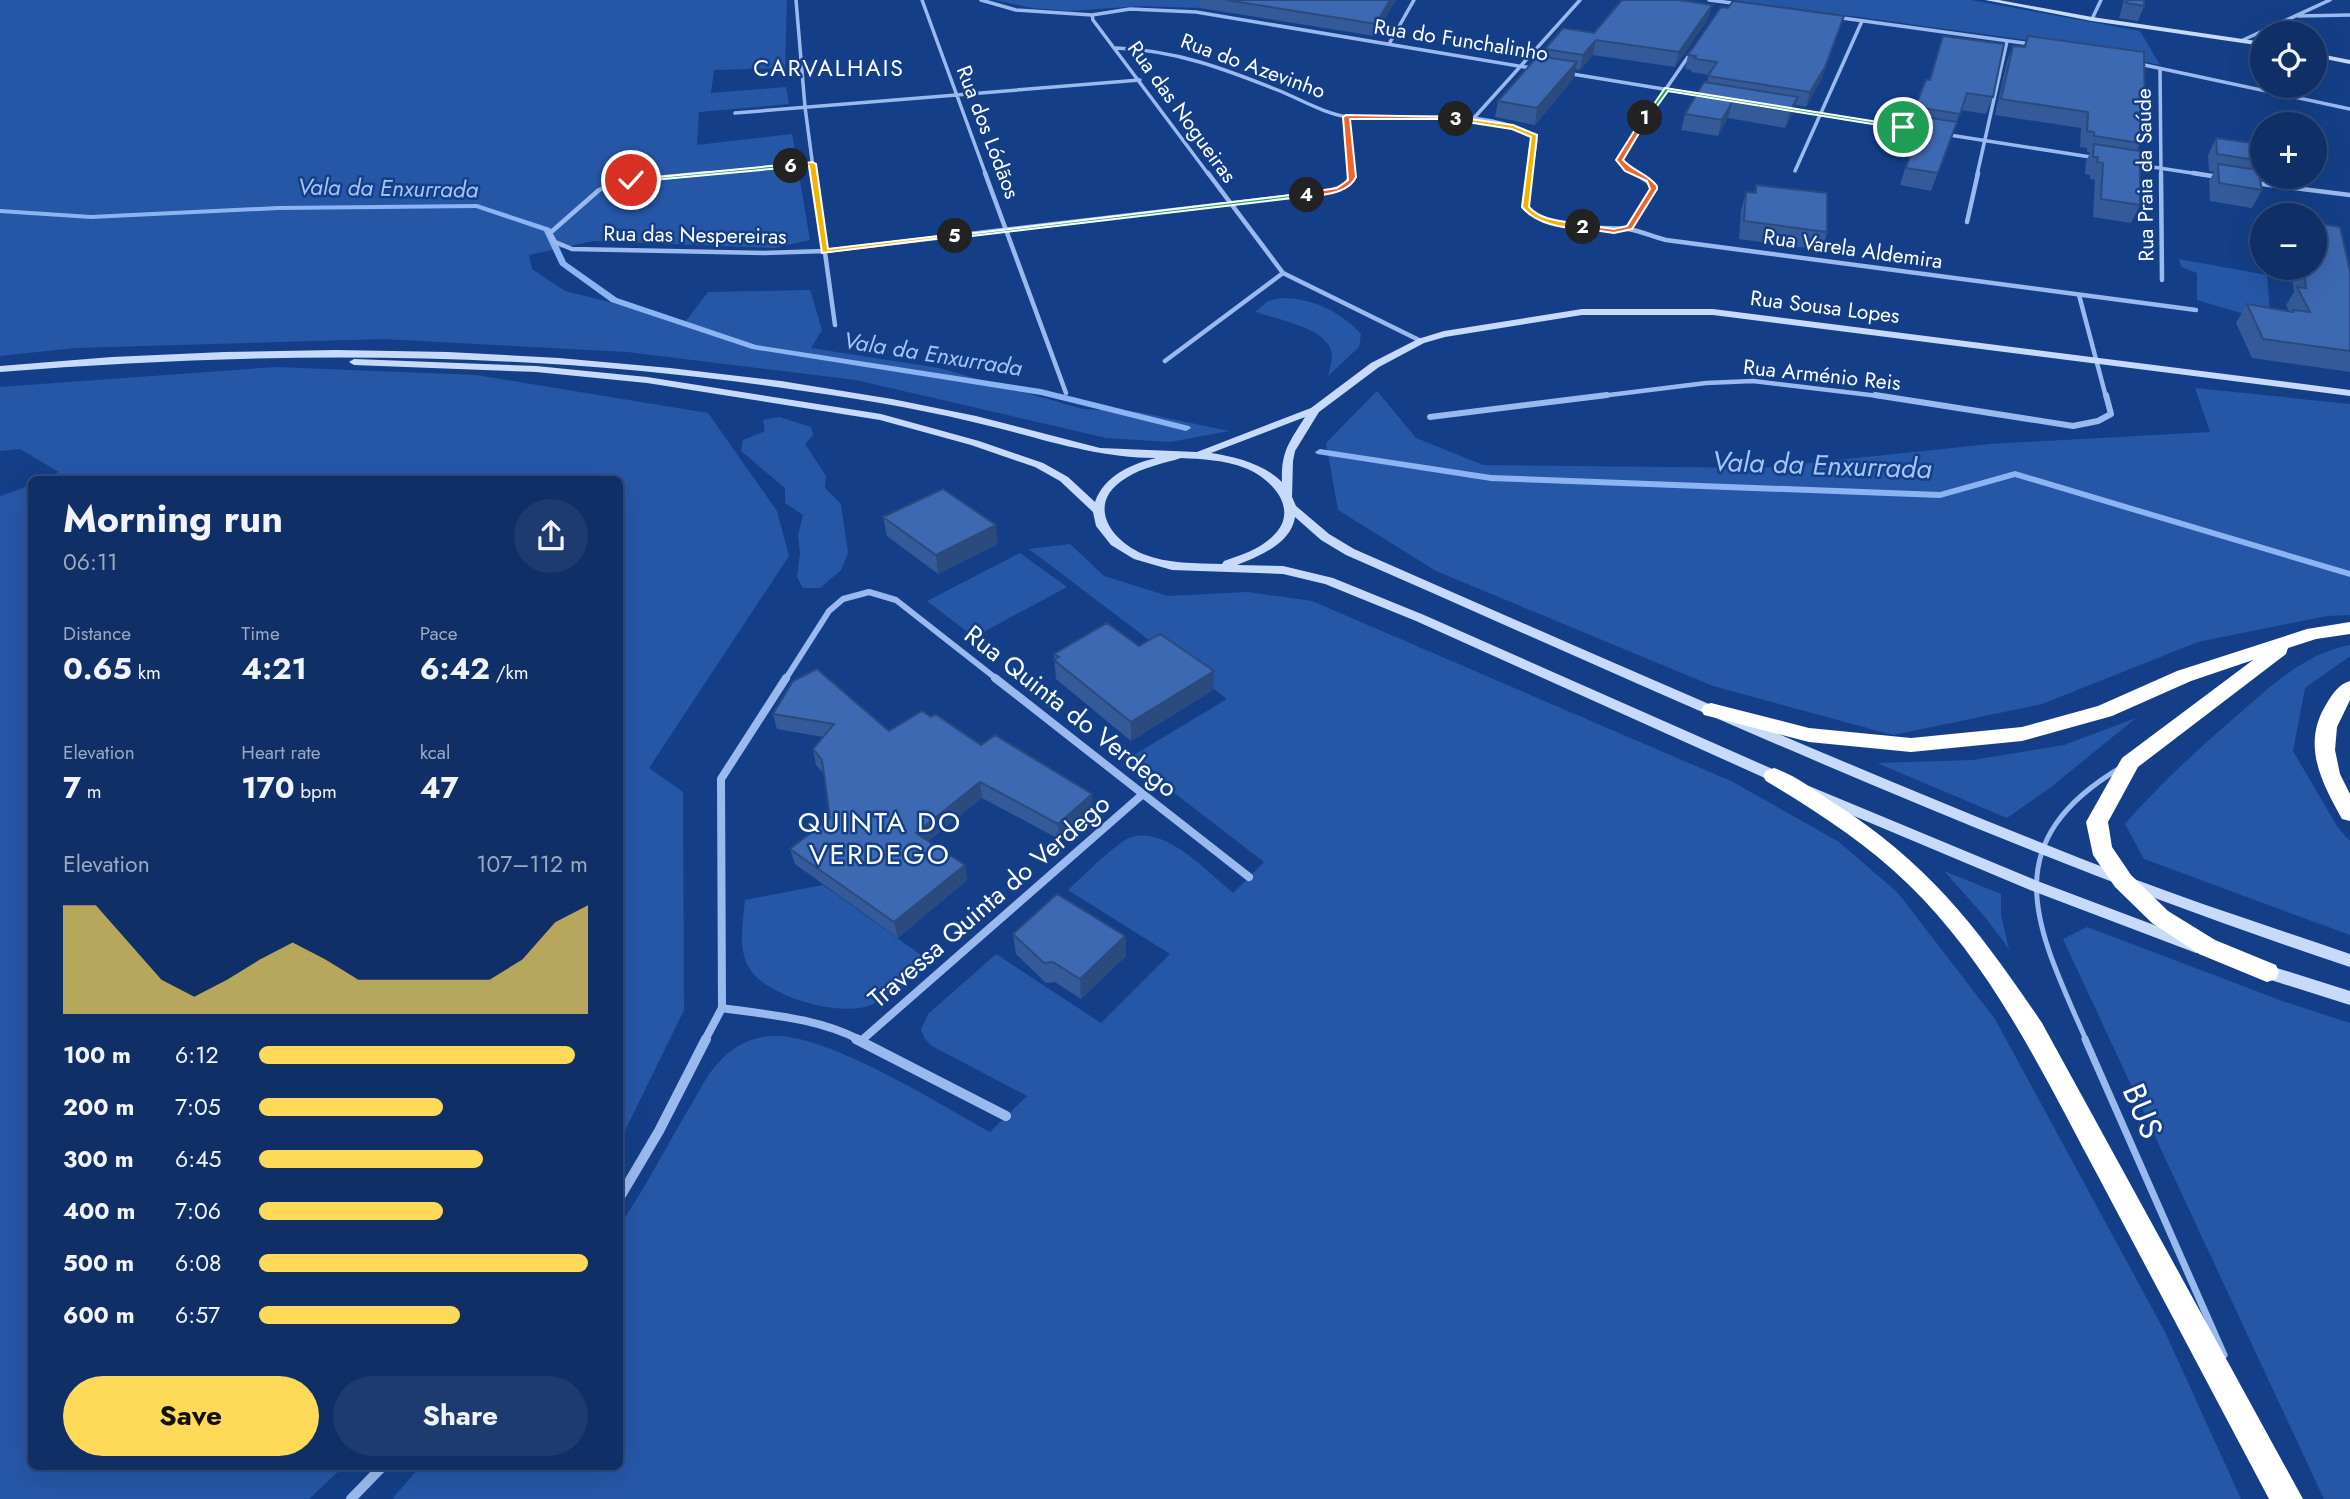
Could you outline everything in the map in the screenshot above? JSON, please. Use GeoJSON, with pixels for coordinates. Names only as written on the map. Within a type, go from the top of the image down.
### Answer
{"type":"FeatureCollection","features":[{"type":"Feature","properties":{"kind":"highway"},"geometry":{"type":"LineString","coordinates":[[1711,710],[1809,735],[1911,745],[2022,734],[2105,711],[2184,676],[2314,633],[2350,628]]}},
{"type":"Feature","properties":{"kind":"highway"},"geometry":{"type":"LineString","coordinates":[[2267,972],[2191,938],[2140,901],[2101,849],[2097,822],[2129,763],[2292,641]]}},
{"type":"Feature","properties":{"kind":"highway"},"geometry":{"type":"LineString","coordinates":[[2350,688],[2334,706],[2324,728],[2328,772],[2350,813]]}},
{"type":"Feature","properties":{"kind":"highway"},"geometry":{"type":"LineString","coordinates":[[1774,776],[1829,808],[1885,849],[1935,896],[1986,960],[2032,1030],[2287,1499]]}},
{"type":"Feature","properties":{"kind":"main road"},"geometry":{"type":"LineString","coordinates":[[1989,0],[2092,19],[2250,41]]}},
{"type":"Feature","properties":{"kind":"main road"},"geometry":{"type":"LineString","coordinates":[[2327,57],[2350,62]]}},
{"type":"Feature","properties":{"kind":"main road","name":"Rua Sousa Lopes"},"geometry":{"type":"LineString","coordinates":[[1194,456],[1315,410],[1375,365],[1421,341],[1444,334],[1582,312],[1713,312],[2350,393]]}},
{"type":"Feature","properties":{"kind":"main road"},"geometry":{"type":"LineString","coordinates":[[0,369],[138,358],[288,352],[483,355],[727,378],[894,402],[1000,425],[1097,451],[1222,458],[1258,470],[1277,482],[1290,502],[1325,537],[1350,552],[1711,710],[2043,849],[2123,881],[2350,961]]}},
{"type":"Feature","properties":{"kind":"main road"},"geometry":{"type":"LineString","coordinates":[[0,377],[162,365],[300,361],[510,367],[647,380],[881,417],[975,443],[1053,471],[1077,489],[1097,510],[1103,531],[1123,550],[1153,562],[1283,570],[1307,574],[1354,590],[1774,776],[2035,886],[2267,972],[2350,998]]}},
{"type":"Feature","properties":{"kind":"main road","name":"Rua Sousa Lopes"},"geometry":{"type":"LineString","coordinates":[[1290,502],[1287,461],[1315,410]]}},
{"type":"Feature","properties":{"kind":"main road"},"geometry":{"type":"LineString","coordinates":[[1097,510],[1104,491],[1121,475],[1147,463],[1177,456]]}},
{"type":"Feature","properties":{"kind":"main road"},"geometry":{"type":"LineString","coordinates":[[1209,567],[1244,560],[1271,546],[1287,528],[1290,502]]}},
{"type":"Feature","properties":{"kind":"street"},"geometry":{"type":"LineString","coordinates":[[796,0],[805,107],[835,325]]}},
{"type":"Feature","properties":{"kind":"street","name":"Rua dos Lódãos"},"geometry":{"type":"LineString","coordinates":[[922,0],[1066,393]]}},
{"type":"Feature","properties":{"kind":"street","name":"Rua do Funchalinho"},"geometry":{"type":"LineString","coordinates":[[981,0],[1016,10],[1092,15],[1130,9],[1196,12],[1547,70]]}},
{"type":"Feature","properties":{"kind":"street"},"geometry":{"type":"LineString","coordinates":[[1389,44],[1414,0]]}},
{"type":"Feature","properties":{"kind":"street"},"geometry":{"type":"LineString","coordinates":[[1473,119],[1580,0]]}},
{"type":"Feature","properties":{"kind":"street"},"geometry":{"type":"LineString","coordinates":[[1709,0],[1753,6]]}},
{"type":"Feature","properties":{"kind":"street"},"geometry":{"type":"LineString","coordinates":[[2092,19],[2101,0]]}},
{"type":"Feature","properties":{"kind":"street"},"geometry":{"type":"LineString","coordinates":[[2243,40],[2330,0]]}},
{"type":"Feature","properties":{"kind":"street","name":"Rua das Nogueiras"},"geometry":{"type":"LineString","coordinates":[[1092,15],[1093,20],[1283,273],[1421,341]]}},
{"type":"Feature","properties":{"kind":"street"},"geometry":{"type":"LineString","coordinates":[[2295,16],[2350,15]]}},
{"type":"Feature","properties":{"kind":"street"},"geometry":{"type":"LineString","coordinates":[[1835,17],[2034,45]]}},
{"type":"Feature","properties":{"kind":"street"},"geometry":{"type":"LineString","coordinates":[[1796,171],[1862,21]]}},
{"type":"Feature","properties":{"kind":"street"},"geometry":{"type":"LineString","coordinates":[[1967,222],[2007,41]]}},
{"type":"Feature","properties":{"kind":"street"},"geometry":{"type":"LineString","coordinates":[[1625,229],[1631,225],[1654,186],[1649,180],[1623,166],[1619,158],[1696,46]]}},
{"type":"Feature","properties":{"kind":"street","name":"Rua do Azevinho"},"geometry":{"type":"LineString","coordinates":[[1116,48],[1149,48],[1187,56],[1346,117],[1473,119],[1522,129],[1534,136],[1526,203],[1532,215],[1552,222],[1601,230],[1625,229]]}},
{"type":"Feature","properties":{"kind":"street"},"geometry":{"type":"LineString","coordinates":[[2123,61],[2350,109]]}},
{"type":"Feature","properties":{"kind":"street","name":"Rua Praia da Saúde"},"geometry":{"type":"LineString","coordinates":[[2160,69],[2162,281]]}},
{"type":"Feature","properties":{"kind":"street","name":"Rua do Funchalinho"},"geometry":{"type":"LineString","coordinates":[[1560,72],[1718,98]]}},
{"type":"Feature","properties":{"kind":"street"},"geometry":{"type":"LineString","coordinates":[[735,113],[1140,80]]}},
{"type":"Feature","properties":{"kind":"street"},"geometry":{"type":"LineString","coordinates":[[1782,108],[1916,130]]}},
{"type":"Feature","properties":{"kind":"street","name":"Rua das Nespereiras"},"geometry":{"type":"LineString","coordinates":[[812,164],[623,181],[599,190],[550,233],[555,242],[572,249],[764,253],[825,251],[1327,192],[1346,185],[1352,177],[1346,117]]}},
{"type":"Feature","properties":{"kind":"street"},"geometry":{"type":"LineString","coordinates":[[1930,132],[2107,160]]}},
{"type":"Feature","properties":{"kind":"street"},"geometry":{"type":"LineString","coordinates":[[2120,162],[2229,179]]}},
{"type":"Feature","properties":{"kind":"street"},"geometry":{"type":"LineString","coordinates":[[2242,181],[2350,195]]}},
{"type":"Feature","properties":{"kind":"street","name":"Rua Varela Aldemira"},"geometry":{"type":"LineString","coordinates":[[1625,229],[1666,240],[2196,310]]}},
{"type":"Feature","properties":{"kind":"street"},"geometry":{"type":"LineString","coordinates":[[1165,362],[1283,273]]}},
{"type":"Feature","properties":{"kind":"street"},"geometry":{"type":"LineString","coordinates":[[2079,295],[2098,360]]}},
{"type":"Feature","properties":{"kind":"street","name":"Rua Arménio Reis"},"geometry":{"type":"LineString","coordinates":[[1430,417],[1706,383],[1753,381],[1855,392],[2073,426],[2104,420],[2111,414],[2098,360]]}},
{"type":"Feature","properties":{"kind":"street","name":"Rua Quinta do Verdego"},"geometry":{"type":"LineString","coordinates":[[722,1008],[721,779],[829,611],[847,597],[861,593],[887,594],[896,600],[1249,877]]}},
{"type":"Feature","properties":{"kind":"street","name":"Travessa Quinta do Verdego"},"geometry":{"type":"LineString","coordinates":[[862,1040],[1143,794]]}},
{"type":"Feature","properties":{"kind":"street"},"geometry":{"type":"LineString","coordinates":[[623,1192],[659,1131],[722,1008],[801,1019],[834,1027],[1006,1116]]}},
{"type":"Feature","properties":{"kind":"street"},"geometry":{"type":"LineString","coordinates":[[351,1499],[379,1470]]}},
{"type":"Feature","properties":{"kind":"lane","name":"BUS"},"geometry":{"type":"LineString","coordinates":[[2129,763],[2084,790],[2073,800],[2043,849],[2035,886],[2043,934],[2070,1002],[2225,1359]]}},
{"type":"Feature","properties":{"kind":"lane"},"geometry":{"type":"LineString","coordinates":[[2242,1397],[2287,1499]]}},
{"type":"Feature","properties":{"kind":"shaded area"},"geometry":{"type":"Polygon","coordinates":[[[0,0],[787,0],[785,68],[714,70],[711,93],[786,87],[789,104],[699,112],[697,145],[792,134],[810,240],[774,248],[593,241],[529,255],[532,269],[565,291],[686,321],[708,292],[810,290],[822,330],[811,348],[939,368],[1083,409],[1138,412],[1229,431],[1170,442],[1106,438],[856,380],[627,352],[383,339],[75,348],[0,356],[0,0]]]}},
{"type":"Feature","properties":{"kind":"shaded area"},"geometry":{"type":"Polygon","coordinates":[[[995,0],[1219,0],[1198,8],[1140,6],[1069,11],[1032,8],[995,0]]]}},
{"type":"Feature","properties":{"kind":"shaded area"},"geometry":{"type":"Polygon","coordinates":[[[1734,0],[1971,0],[2140,31],[2160,65],[2078,47],[1734,0]]]}},
{"type":"Feature","properties":{"kind":"shaded area"},"geometry":{"type":"Polygon","coordinates":[[[2179,259],[2250,272],[2250,280],[2267,280],[2271,322],[2197,300],[2197,273],[2181,267],[2179,259]]]}},
{"type":"Feature","properties":{"kind":"shaded area"},"geometry":{"type":"Polygon","coordinates":[[[1281,298],[1304,300],[1335,313],[1361,334],[1359,347],[1328,376],[1332,355],[1326,341],[1308,329],[1255,312],[1268,301],[1281,298]]]}},
{"type":"Feature","properties":{"kind":"shaded area"},"geometry":{"type":"Polygon","coordinates":[[[276,367],[476,375],[708,413],[777,511],[789,556],[649,768],[683,792],[684,1010],[623,1135],[623,476],[50,476],[59,472],[20,449],[0,451],[0,387],[276,367]]]}},
{"type":"Feature","properties":{"kind":"shaded area"},"geometry":{"type":"Polygon","coordinates":[[[2195,388],[2350,404],[2350,615],[2327,616],[2198,642],[2042,704],[1893,735],[1713,686],[1436,571],[1338,510],[1326,443],[1377,391],[1416,438],[1483,465],[1762,468],[1990,444],[2210,432],[2195,388]]]}},
{"type":"Feature","properties":{"kind":"shaded area"},"geometry":{"type":"Polygon","coordinates":[[[779,417],[811,427],[813,435],[805,444],[826,476],[825,488],[841,504],[848,553],[841,570],[820,588],[803,588],[797,577],[800,553],[798,536],[803,515],[785,503],[785,488],[741,451],[743,440],[765,431],[763,420],[779,417]]]}},
{"type":"Feature","properties":{"kind":"shaded area"},"geometry":{"type":"Polygon","coordinates":[[[28,486],[28,1470],[340,1470],[309,1499],[0,1499],[0,496],[28,486]]]}},
{"type":"Feature","properties":{"kind":"shaded area"},"geometry":{"type":"Polygon","coordinates":[[[1070,544],[1104,576],[1168,596],[1248,592],[1312,601],[1733,782],[1839,842],[1898,893],[1995,1019],[2165,1332],[2241,1499],[392,1499],[417,1470],[623,1470],[623,1220],[706,1078],[732,1050],[753,1039],[769,1036],[800,1039],[827,1047],[885,1074],[990,1132],[1027,1096],[932,1046],[921,1030],[928,1014],[996,954],[1101,1023],[1170,954],[1068,890],[1115,847],[1136,836],[1151,836],[1166,841],[1196,861],[1233,893],[1264,862],[1129,758],[1227,699],[1029,549],[1070,544]]]}},
{"type":"Feature","properties":{"kind":"shaded area"},"geometry":{"type":"Polygon","coordinates":[[[1020,553],[1067,587],[974,637],[927,601],[1020,553]]]}},
{"type":"Feature","properties":{"kind":"shaded area"},"geometry":{"type":"Polygon","coordinates":[[[2350,645],[2350,656],[2305,688],[2293,751],[2338,828],[2350,841],[2350,935],[2144,859],[2125,824],[2151,795],[2205,744],[2287,674],[2317,656],[2350,645]]]}},
{"type":"Feature","properties":{"kind":"shaded area"},"geometry":{"type":"Polygon","coordinates":[[[2136,718],[2051,787],[2007,818],[1877,763],[1973,760],[2064,745],[2136,718]]]}},
{"type":"Feature","properties":{"kind":"shaded area"},"geometry":{"type":"Polygon","coordinates":[[[1944,871],[2001,894],[2001,915],[2009,949],[1985,917],[1944,871]]]}},
{"type":"Feature","properties":{"kind":"shaded area"},"geometry":{"type":"Polygon","coordinates":[[[823,885],[928,960],[873,1004],[844,1009],[807,1003],[772,988],[759,979],[746,961],[742,935],[745,900],[823,885]]]}},
{"type":"Feature","properties":{"kind":"shaded area"},"geometry":{"type":"Polygon","coordinates":[[[2087,927],[2285,1002],[2350,1023],[2350,1499],[2324,1499],[2063,939],[2087,927]]]}},
{"type":"Feature","properties":{"kind":"building"},"geometry":{"type":"Polygon","coordinates":[[[1226,0],[1390,0],[1376,24],[1226,0]]]}},
{"type":"Feature","properties":{"kind":"building"},"geometry":{"type":"Polygon","coordinates":[[[1622,0],[1679,0],[1712,5],[1679,52],[1596,40],[1583,55],[1545,49],[1563,28],[1594,33],[1622,0]]]}},
{"type":"Feature","properties":{"kind":"building"},"geometry":{"type":"Polygon","coordinates":[[[2127,0],[2144,0],[2144,6],[2126,3],[2127,0]]]}},
{"type":"Feature","properties":{"kind":"building"},"geometry":{"type":"Polygon","coordinates":[[[1733,1],[1844,16],[1825,67],[1810,92],[1708,76],[1717,62],[1695,59],[1696,56],[1688,55],[1721,7],[1728,8],[1733,1]]]}},
{"type":"Feature","properties":{"kind":"building"},"geometry":{"type":"Polygon","coordinates":[[[1943,36],[2004,44],[1993,97],[1967,93],[1960,114],[1915,107],[1926,80],[1930,80],[1943,36]]]}},
{"type":"Feature","properties":{"kind":"building"},"geometry":{"type":"Polygon","coordinates":[[[2028,36],[2144,52],[2145,118],[2141,117],[2140,143],[2094,136],[2094,132],[2087,131],[2088,112],[2001,99],[2013,46],[2025,47],[2028,36]]]}},
{"type":"Feature","properties":{"kind":"building"},"geometry":{"type":"Polygon","coordinates":[[[1538,56],[1577,62],[1537,108],[1498,101],[1538,56]]]}},
{"type":"Feature","properties":{"kind":"building"},"geometry":{"type":"Polygon","coordinates":[[[1704,82],[1798,97],[1790,111],[1732,102],[1722,120],[1685,114],[1704,82]]]}},
{"type":"Feature","properties":{"kind":"building"},"geometry":{"type":"Polygon","coordinates":[[[1911,115],[1957,122],[1938,173],[1906,168],[1917,132],[1904,130],[1911,115]]]}},
{"type":"Feature","properties":{"kind":"building"},"geometry":{"type":"Polygon","coordinates":[[[2216,138],[2250,143],[2250,159],[2217,154],[2216,138]]]}},
{"type":"Feature","properties":{"kind":"building"},"geometry":{"type":"Polygon","coordinates":[[[2094,144],[2140,151],[2140,205],[2101,199],[2103,163],[2097,162],[2098,157],[2093,157],[2094,144]]]}},
{"type":"Feature","properties":{"kind":"building"},"geometry":{"type":"Polygon","coordinates":[[[2218,164],[2250,169],[2250,188],[2219,183],[2218,164]]]}},
{"type":"Feature","properties":{"kind":"building"},"geometry":{"type":"Polygon","coordinates":[[[1756,185],[1827,193],[1827,232],[1744,221],[1746,192],[1756,193],[1756,185]]]}},
{"type":"Feature","properties":{"kind":"building"},"geometry":{"type":"Polygon","coordinates":[[[2327,225],[2340,227],[2350,271],[2350,351],[2263,339],[2247,304],[2293,312],[2310,312],[2297,287],[2306,288],[2305,280],[2327,280],[2327,225]]]}},
{"type":"Feature","properties":{"kind":"building"},"geometry":{"type":"Polygon","coordinates":[[[943,489],[996,525],[936,555],[883,517],[943,489]]]}},
{"type":"Feature","properties":{"kind":"building"},"geometry":{"type":"Polygon","coordinates":[[[1107,623],[1139,646],[1160,634],[1214,671],[1131,722],[1054,660],[1059,657],[1054,654],[1107,623]]]}},
{"type":"Feature","properties":{"kind":"building"},"geometry":{"type":"Polygon","coordinates":[[[817,669],[889,731],[922,711],[931,717],[935,714],[981,745],[995,735],[1092,794],[1058,824],[980,782],[916,833],[965,865],[894,922],[790,849],[830,818],[822,760],[813,749],[834,724],[773,714],[793,681],[817,669]]]}},
{"type":"Feature","properties":{"kind":"building"},"geometry":{"type":"Polygon","coordinates":[[[1057,894],[1125,936],[1080,979],[1053,962],[1044,963],[1013,934],[1057,894]]]}},
{"type":"Feature","properties":{"kind":"waterway","name":"Vala da Enxurrada"},"geometry":{"type":"LineString","coordinates":[[0,211],[91,217],[278,208],[477,206],[547,230],[563,263],[614,300],[755,347],[1041,392],[1186,428]]}},
{"type":"Feature","properties":{"kind":"waterway","name":"Vala da Enxurrada"},"geometry":{"type":"LineString","coordinates":[[1320,452],[1491,478],[1940,495],[2015,474],[2350,574]]}},
{"type":"Feature","properties":{"kind":"district","name":"CARVALHAIS"},"geometry":{"type":"Point","coordinates":[829,68]}},
{"type":"Feature","properties":{"kind":"district","name":"QUINTA DO VERDEGO"},"geometry":{"type":"Point","coordinates":[880,838]}},
{"type":"Feature","properties":{"kind":"route"},"geometry":{"type":"LineString","coordinates":[[631,180],[812,164],[825,251],[1327,192],[1346,185],[1352,177],[1346,117],[1473,119],[1522,129],[1534,136],[1536,140],[1526,203],[1532,215],[1552,222],[1614,231],[1631,225],[1653,189],[1654,186],[1649,180],[1623,166],[1619,158],[1667,89],[1903,127]]}}]}
